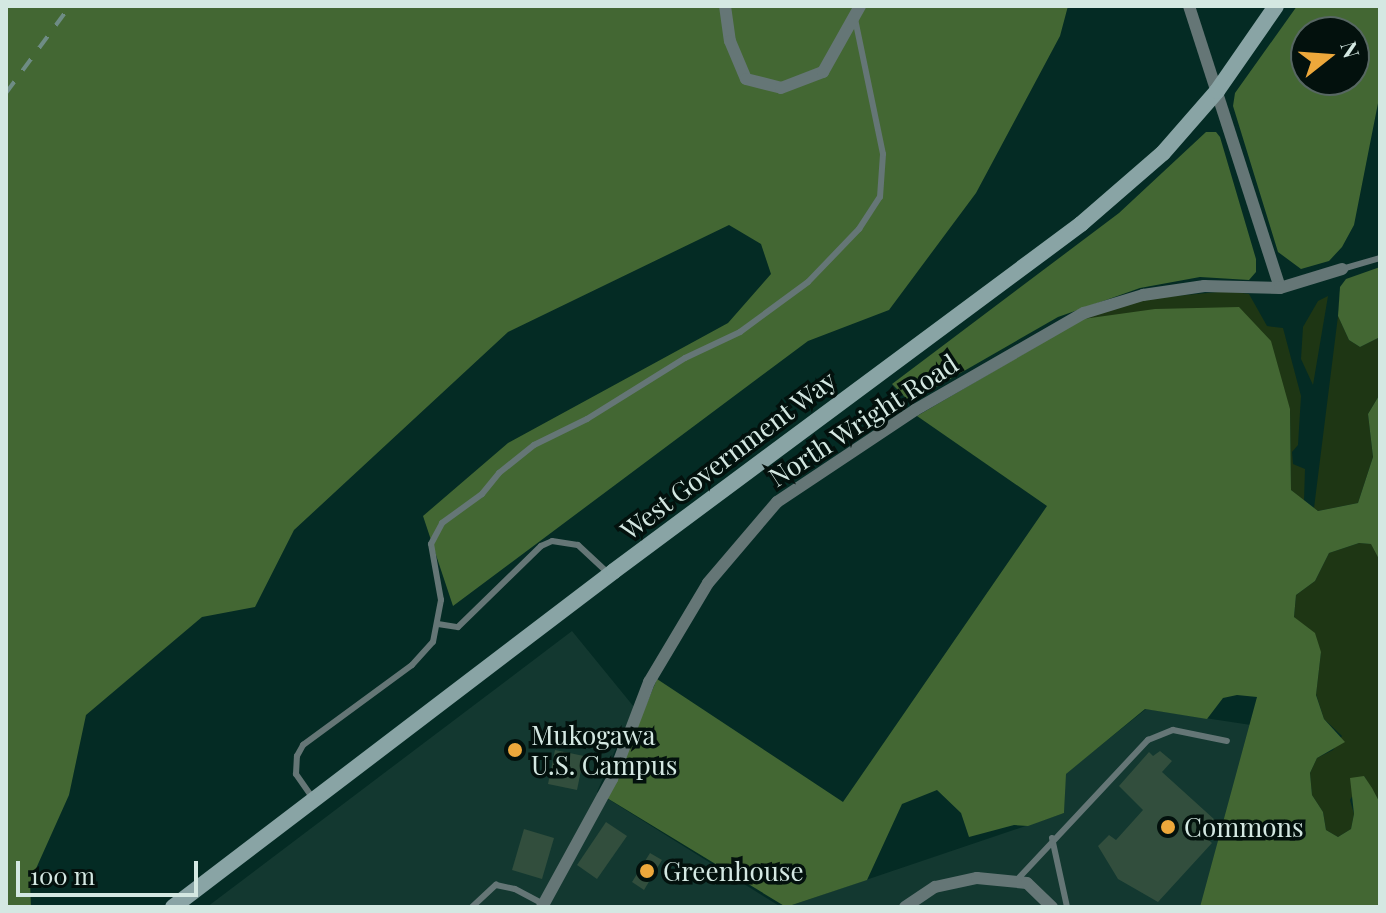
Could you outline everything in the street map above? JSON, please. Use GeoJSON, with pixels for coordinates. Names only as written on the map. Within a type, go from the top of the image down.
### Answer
{"type":"FeatureCollection","features":[{"type":"Feature","properties":{"kind":"main road","name":"West Government Way"},"geometry":{"type":"LineString","coordinates":[[173,907],[609,574],[1081,224],[1163,153],[1217,91],[1276,6]]}},
{"type":"Feature","properties":{"kind":"street"},"geometry":{"type":"LineString","coordinates":[[725,6],[730,41],[746,79],[781,88],[823,72],[857,12]]}},
{"type":"Feature","properties":{"kind":"street"},"geometry":{"type":"LineString","coordinates":[[1189,6],[1280,288]]}},
{"type":"Feature","properties":{"kind":"street","name":"North Wright Road"},"geometry":{"type":"LineString","coordinates":[[542,906],[612,779],[649,682],[708,583],[777,502],[915,410],[1084,313],[1143,295],[1204,286],[1280,288],[1342,269]]}},
{"type":"Feature","properties":{"kind":"street"},"geometry":{"type":"LineString","coordinates":[[905,907],[935,887],[977,878],[1021,882],[1052,907]]}},
{"type":"Feature","properties":{"kind":"lane"},"geometry":{"type":"LineString","coordinates":[[315,801],[296,774],[295,766],[303,745],[426,653],[438,624],[441,584],[431,556],[431,544],[442,523],[482,494],[499,473],[534,445],[587,419],[685,358],[740,332],[808,282],[859,229],[880,197],[883,154],[857,12]]}},
{"type":"Feature","properties":{"kind":"lane"},"geometry":{"type":"LineString","coordinates":[[1342,269],[1380,258]]}},
{"type":"Feature","properties":{"kind":"lane"},"geometry":{"type":"LineString","coordinates":[[438,624],[458,627],[541,546],[552,541],[578,545],[609,574]]}},
{"type":"Feature","properties":{"kind":"lane"},"geometry":{"type":"LineString","coordinates":[[1021,882],[1052,838],[1133,753],[1158,734],[1173,730],[1227,741]]}},
{"type":"Feature","properties":{"kind":"lane"},"geometry":{"type":"LineString","coordinates":[[1052,838],[1067,907]]}},
{"type":"Feature","properties":{"kind":"lane"},"geometry":{"type":"LineString","coordinates":[[472,907],[496,885],[515,889],[542,906]]}},
{"type":"Feature","properties":{"kind":"shaded area"},"geometry":{"type":"Polygon","coordinates":[[[1229,291],[1249,294],[1267,326],[1283,328],[1301,396],[1298,445],[1292,452],[1293,464],[1305,469],[1304,501],[1291,490],[1290,409],[1083,319],[1143,299],[1229,291]]]}},
{"type":"Feature","properties":{"kind":"shaded area"},"geometry":{"type":"Polygon","coordinates":[[[1328,296],[1313,385],[1301,359],[1303,327],[1318,301],[1328,296]]]}},
{"type":"Feature","properties":{"kind":"shaded area"},"geometry":{"type":"Polygon","coordinates":[[[1338,316],[1349,340],[1360,347],[1380,337],[1380,394],[1368,414],[1373,457],[1358,503],[1318,511],[1314,508],[1338,316]]]}},
{"type":"Feature","properties":{"kind":"shaded area"},"geometry":{"type":"Polygon","coordinates":[[[1359,543],[1372,544],[1380,561],[1380,803],[1364,776],[1350,800],[1354,814],[1351,829],[1338,837],[1326,830],[1323,812],[1312,795],[1310,773],[1317,758],[1333,750],[1342,736],[1324,719],[1316,694],[1321,652],[1294,617],[1296,595],[1315,581],[1329,553],[1359,543]]]}},
{"type":"Feature","properties":{"kind":"shaded area","name":"Mukogawa U.S. Campus"},"geometry":{"type":"Polygon","coordinates":[[[572,631],[634,707],[597,792],[781,907],[207,907],[572,631]]]}},
{"type":"Feature","properties":{"kind":"shaded area"},"geometry":{"type":"Polygon","coordinates":[[[1146,709],[1251,725],[1212,907],[786,907],[1064,813],[1065,774],[1146,709]]]}},
{"type":"Feature","properties":{"kind":"green space"},"geometry":{"type":"Polygon","coordinates":[[[6,6],[1068,6],[1060,36],[976,193],[889,310],[808,341],[453,606],[423,516],[508,443],[728,323],[771,274],[761,244],[729,225],[508,332],[294,530],[255,607],[202,617],[86,715],[69,795],[30,882],[31,907],[6,907],[6,6]]]}},
{"type":"Feature","properties":{"kind":"green space"},"geometry":{"type":"Polygon","coordinates":[[[1297,6],[1380,6],[1380,93],[1354,225],[1342,247],[1329,261],[1301,269],[1278,252],[1233,106],[1235,93],[1297,6]]]}},
{"type":"Feature","properties":{"kind":"green space"},"geometry":{"type":"Polygon","coordinates":[[[1206,132],[1216,132],[1220,137],[1256,259],[1256,272],[1249,280],[1200,277],[1140,288],[1058,317],[910,402],[892,384],[1119,213],[1206,132]]]}},
{"type":"Feature","properties":{"kind":"green space"},"geometry":{"type":"Polygon","coordinates":[[[1380,267],[1380,337],[1360,347],[1349,340],[1338,316],[1340,287],[1346,279],[1380,267]]]}},
{"type":"Feature","properties":{"kind":"green space"},"geometry":{"type":"Polygon","coordinates":[[[1239,307],[1271,341],[1290,409],[1291,490],[1318,511],[1358,503],[1373,457],[1368,414],[1380,394],[1380,561],[1371,544],[1359,543],[1329,553],[1315,581],[1296,595],[1294,617],[1315,633],[1321,652],[1316,695],[1324,719],[1345,742],[1317,758],[1310,773],[1312,795],[1323,812],[1326,830],[1338,837],[1351,829],[1354,814],[1350,778],[1364,776],[1372,788],[1380,803],[1380,907],[1200,907],[1257,697],[1237,695],[1223,698],[1207,719],[1145,709],[1066,774],[1064,813],[1028,826],[1014,825],[969,837],[961,813],[937,790],[902,804],[867,880],[786,907],[607,798],[657,679],[843,802],[1047,506],[917,416],[1083,319],[1155,309],[1239,307]]]}},
{"type":"Feature","properties":{"kind":"building"},"geometry":{"type":"Polygon","coordinates":[[[555,750],[584,756],[577,790],[548,784],[555,750]]]}},
{"type":"Feature","properties":{"kind":"building","name":"Commons"},"geometry":{"type":"Polygon","coordinates":[[[1160,751],[1172,761],[1162,772],[1215,820],[1202,834],[1212,843],[1158,902],[1118,879],[1098,846],[1109,835],[1116,840],[1143,810],[1119,786],[1149,752],[1153,756],[1160,751]]]}},
{"type":"Feature","properties":{"kind":"building"},"geometry":{"type":"Polygon","coordinates":[[[606,822],[627,836],[597,879],[577,865],[606,822]]]}},
{"type":"Feature","properties":{"kind":"building"},"geometry":{"type":"Polygon","coordinates":[[[524,829],[554,838],[542,879],[512,870],[524,829]]]}},
{"type":"Feature","properties":{"kind":"building","name":"Greenhouse"},"geometry":{"type":"Polygon","coordinates":[[[650,853],[662,860],[644,890],[632,882],[650,853]]]}},
{"type":"Feature","properties":{"kind":"railway"},"geometry":{"type":"LineString","coordinates":[[6,93],[70,6]]}},
{"type":"Feature","properties":{"kind":"place","name":"Mukogawa U.S. Campus"},"geometry":{"type":"Point","coordinates":[515,750]}},
{"type":"Feature","properties":{"kind":"place","name":"Commons"},"geometry":{"type":"Point","coordinates":[1168,827]}},
{"type":"Feature","properties":{"kind":"place","name":"Greenhouse"},"geometry":{"type":"Point","coordinates":[647,871]}}]}
